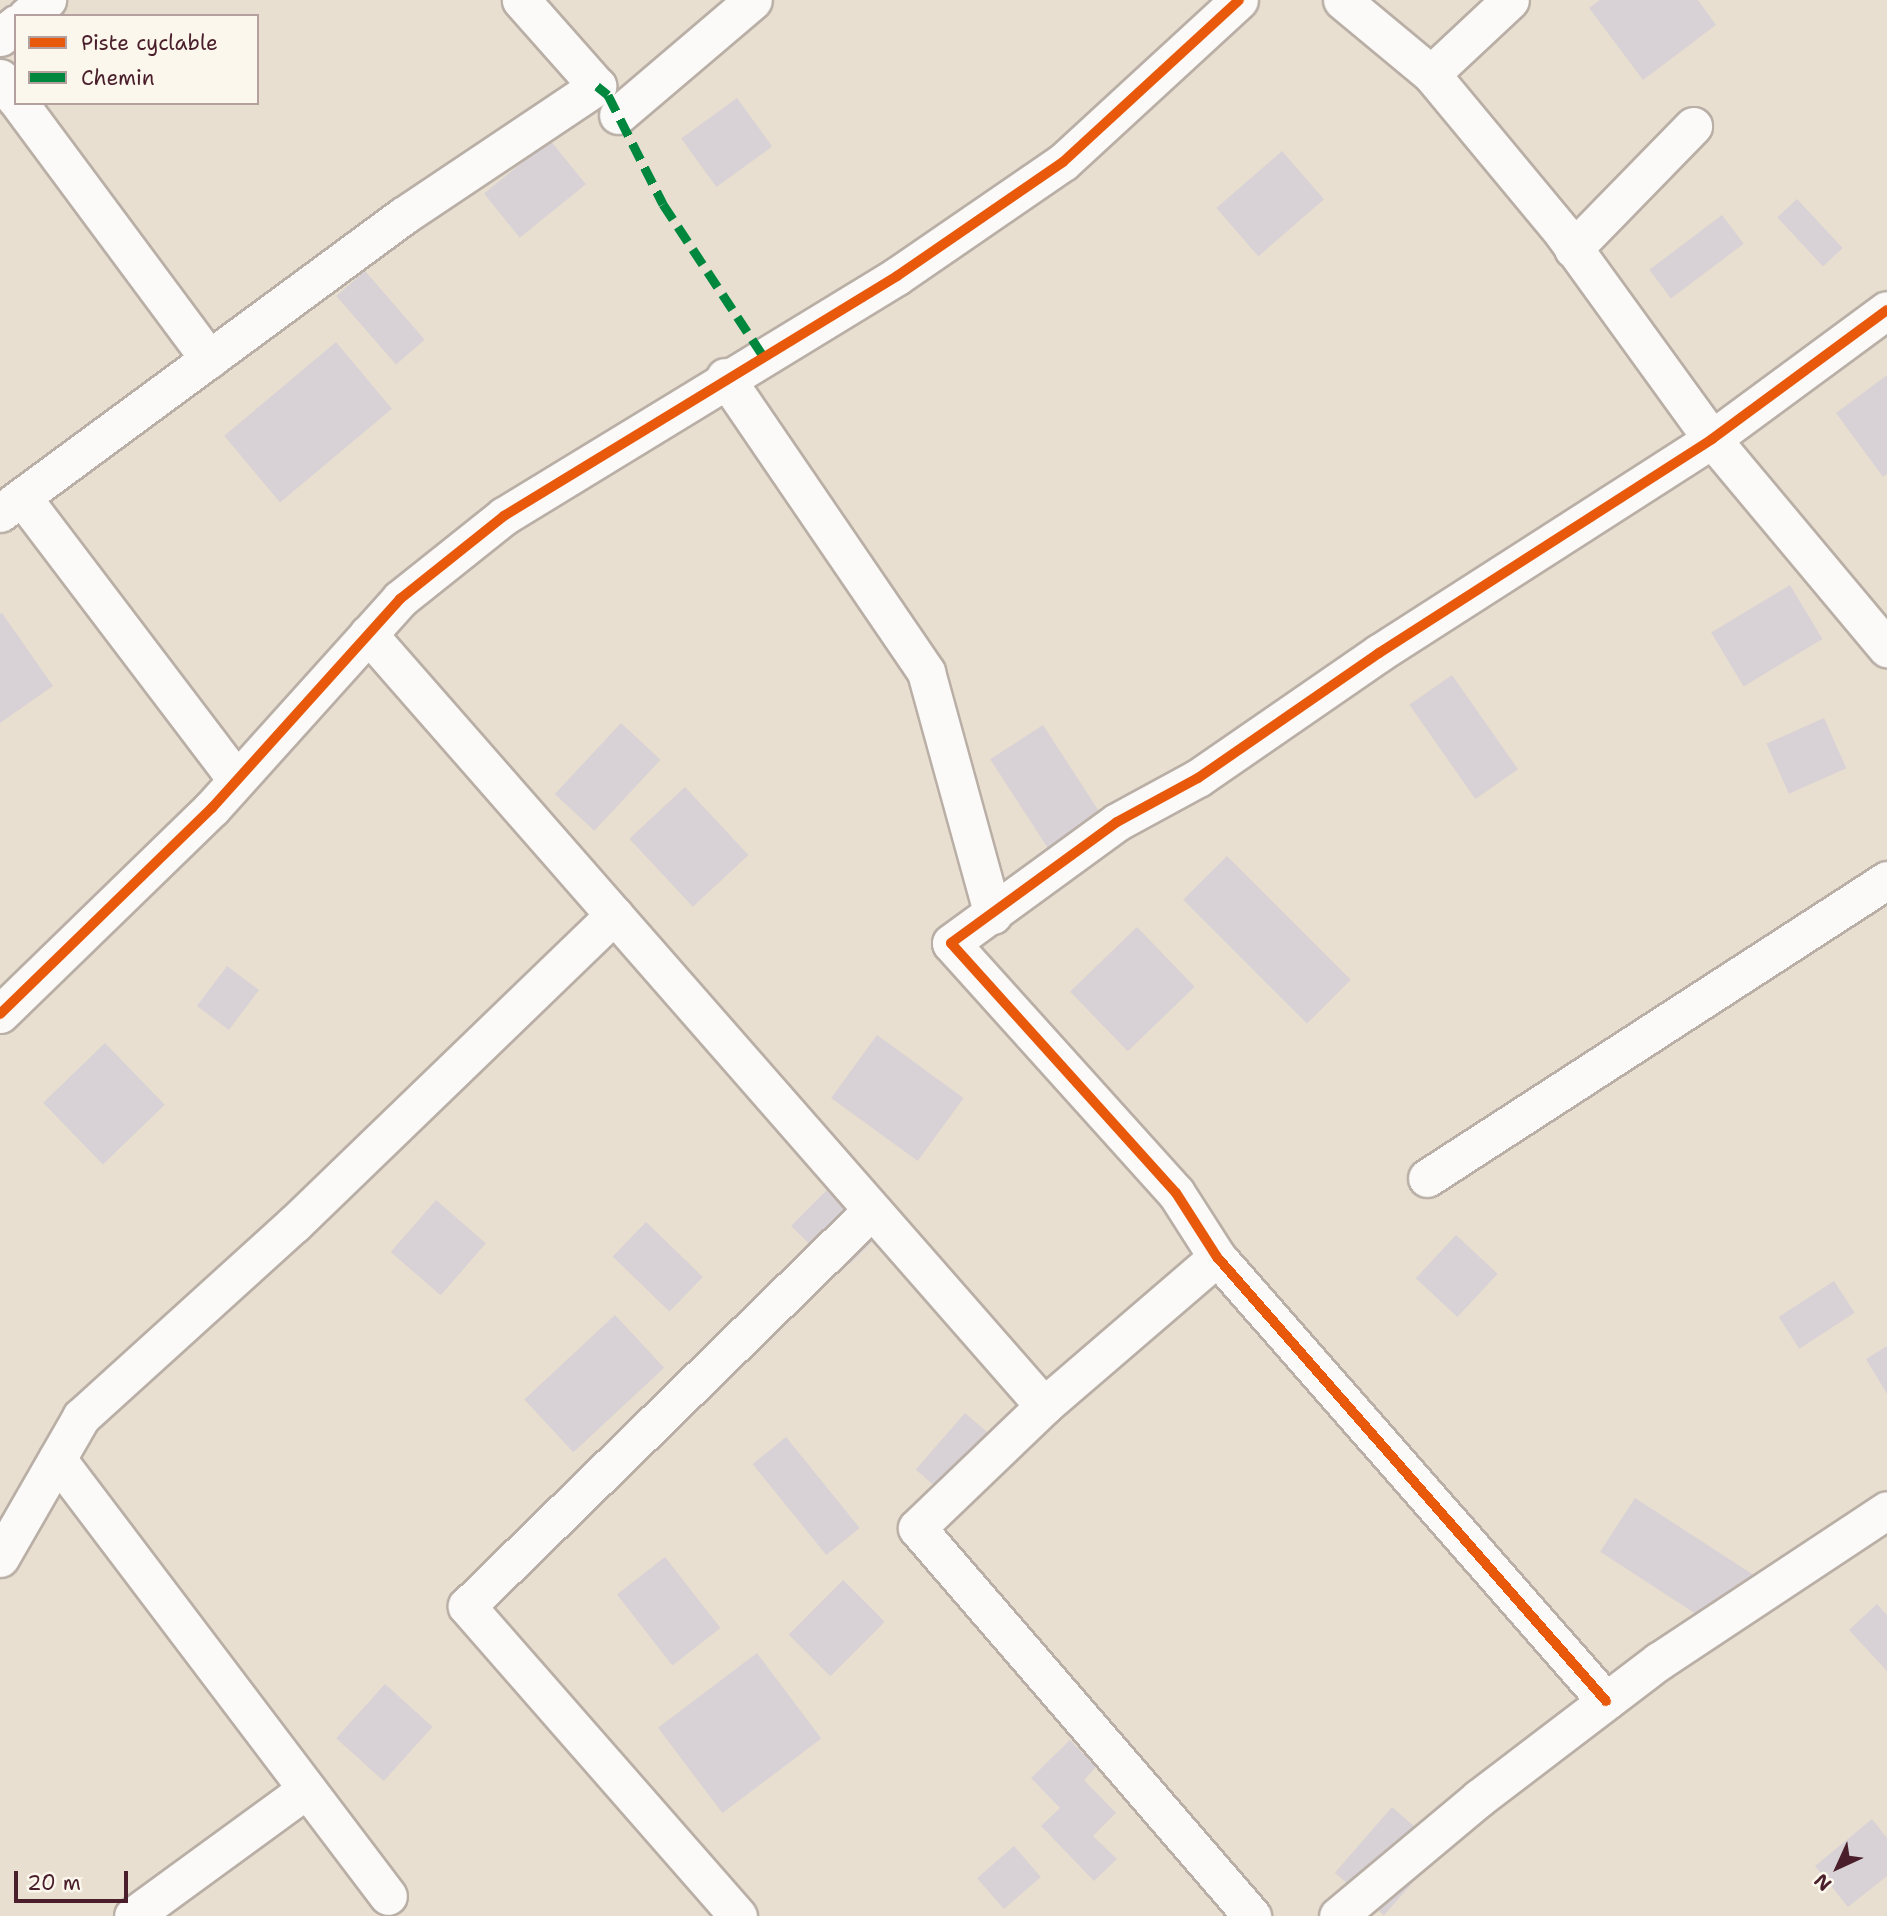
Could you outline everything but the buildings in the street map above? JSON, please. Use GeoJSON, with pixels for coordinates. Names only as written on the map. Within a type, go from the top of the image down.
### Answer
{"type":"FeatureCollection","features":[{"type":"Feature","properties":{"kind":"street"},"geometry":{"type":"LineString","coordinates":[[30,14],[47,0]]}},
{"type":"Feature","properties":{"kind":"street"},"geometry":{"type":"LineString","coordinates":[[237,780],[11,505],[403,216],[597,86],[521,0]]}},
{"type":"Feature","properties":{"kind":"street"},"geometry":{"type":"LineString","coordinates":[[618,115],[753,0]]}},
{"type":"Feature","properties":{"kind":"street"},"geometry":{"type":"LineString","coordinates":[[0,1014],[237,780],[400,599],[504,516],[725,377],[897,276],[1063,162],[1239,0]]}},
{"type":"Feature","properties":{"kind":"street"},"geometry":{"type":"LineString","coordinates":[[1342,0],[1430,74],[1573,249],[1712,439],[1887,648]]}},
{"type":"Feature","properties":{"kind":"street"},"geometry":{"type":"LineString","coordinates":[[1430,74],[1510,0]]}},
{"type":"Feature","properties":{"kind":"street"},"geometry":{"type":"LineString","coordinates":[[0,37],[14,26]]}},
{"type":"Feature","properties":{"kind":"street"},"geometry":{"type":"LineString","coordinates":[[0,78],[14,97]]}},
{"type":"Feature","properties":{"kind":"street"},"geometry":{"type":"LineString","coordinates":[[20,105],[209,359]]}},
{"type":"Feature","properties":{"kind":"street"},"geometry":{"type":"LineString","coordinates":[[1573,249],[1693,126]]}},
{"type":"Feature","properties":{"kind":"street"},"geometry":{"type":"LineString","coordinates":[[1606,1701],[1217,1257],[1176,1193],[951,943],[993,915],[1117,822],[1198,778],[1379,653],[1712,439],[1887,310]]}},
{"type":"Feature","properties":{"kind":"street"},"geometry":{"type":"LineString","coordinates":[[725,377],[926,672],[993,915]]}},
{"type":"Feature","properties":{"kind":"street"},"geometry":{"type":"LineString","coordinates":[[368,634],[1044,1406]]}},
{"type":"Feature","properties":{"kind":"street"},"geometry":{"type":"LineString","coordinates":[[1427,1178],[1887,880]]}},
{"type":"Feature","properties":{"kind":"street"},"geometry":{"type":"LineString","coordinates":[[0,1558],[81,1417],[295,1224],[614,915]]}},
{"type":"Feature","properties":{"kind":"street"},"geometry":{"type":"LineString","coordinates":[[738,1916],[467,1606],[872,1210]]}},
{"type":"Feature","properties":{"kind":"street"},"geometry":{"type":"LineString","coordinates":[[1217,1257],[1044,1406],[917,1528],[1252,1916]]}},
{"type":"Feature","properties":{"kind":"street"},"geometry":{"type":"LineString","coordinates":[[57,1460],[388,1896]]}},
{"type":"Feature","properties":{"kind":"street"},"geometry":{"type":"LineString","coordinates":[[1338,1916],[1606,1701],[1887,1510]]}},
{"type":"Feature","properties":{"kind":"street"},"geometry":{"type":"LineString","coordinates":[[133,1916],[307,1789]]}},
{"type":"Feature","properties":{"kind":"marked path"},"geometry":{"type":"LineString","coordinates":[[597,86],[608,95],[663,204],[762,354]]}},
{"type":"Feature","properties":{"kind":"cycle path"},"geometry":{"type":"LineString","coordinates":[[0,1014],[212,808],[400,599],[504,516],[897,276],[1063,162],[1239,0]]}},
{"type":"Feature","properties":{"kind":"cycle path"},"geometry":{"type":"LineString","coordinates":[[1606,1701],[1217,1257],[1176,1193],[951,943],[1117,822],[1198,778],[1379,653],[1712,439],[1887,310]]}}]}
